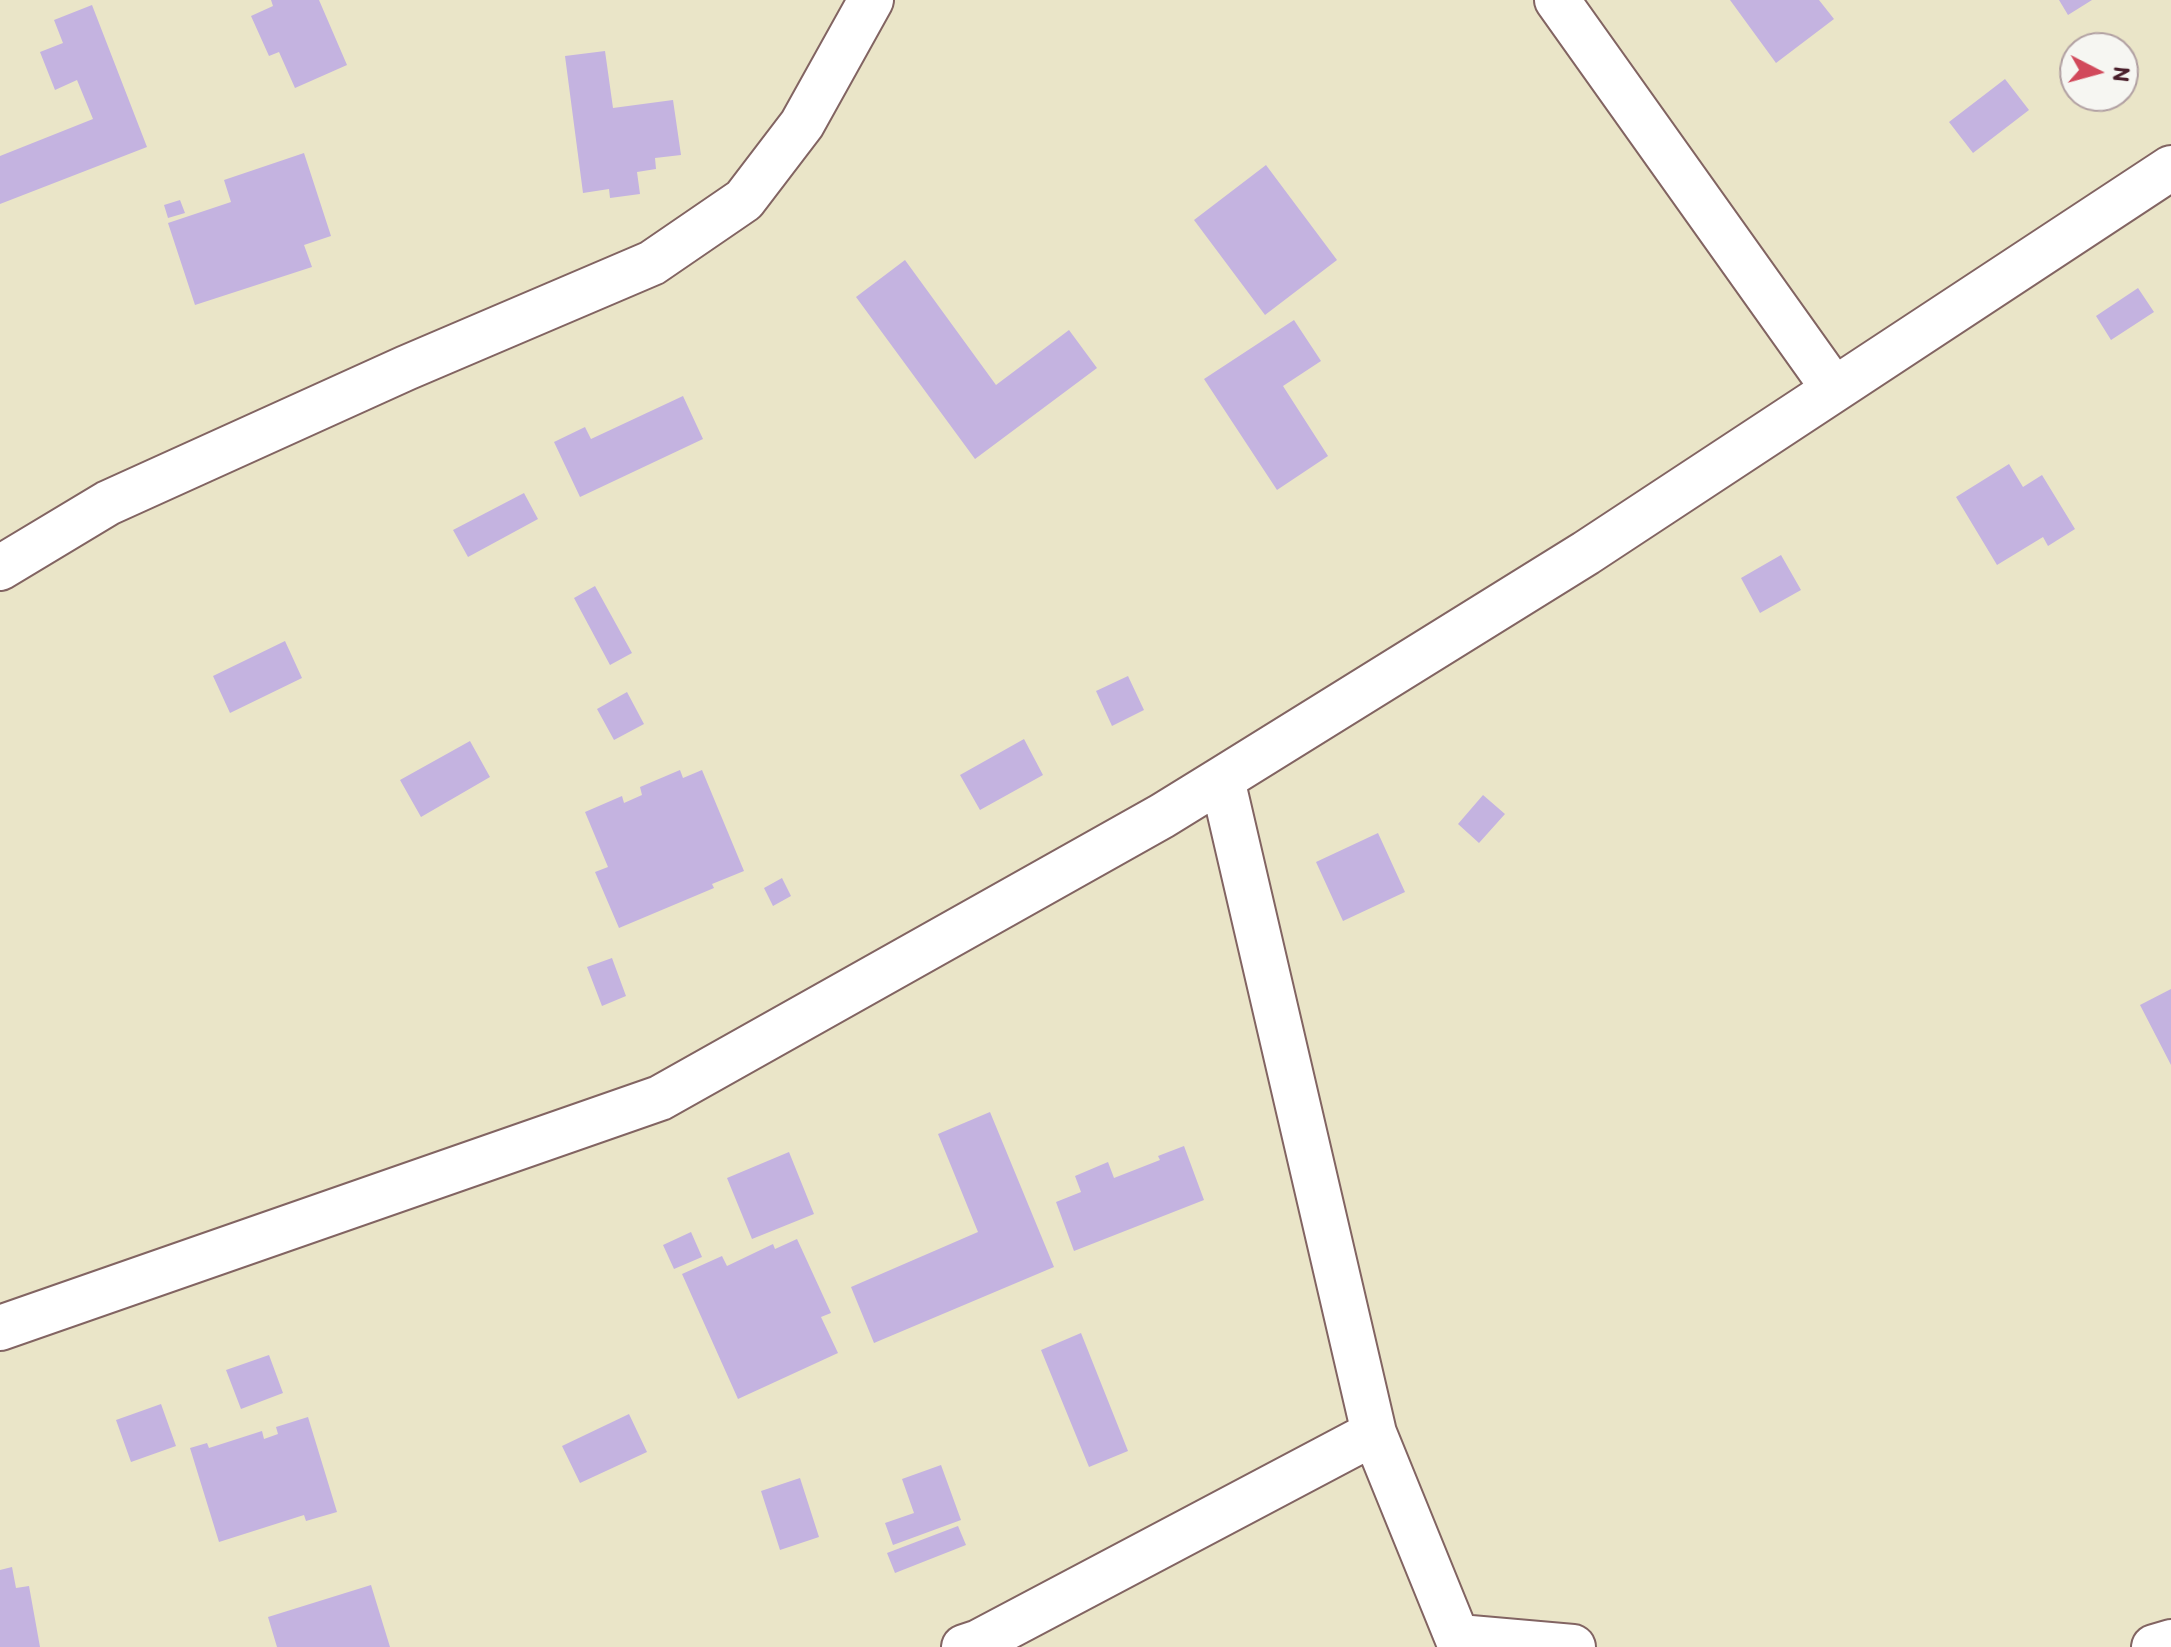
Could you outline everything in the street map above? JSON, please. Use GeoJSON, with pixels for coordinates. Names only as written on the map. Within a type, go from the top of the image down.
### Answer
{"type":"FeatureCollection","features":[{"type":"Feature","properties":{"kind":"street"},"geometry":{"type":"LineString","coordinates":[[0,568],[108,503],[406,368],[652,263],[744,200],[802,124],[871,0]]}},
{"type":"Feature","properties":{"kind":"street"},"geometry":{"type":"LineString","coordinates":[[1557,0],[1834,389]]}},
{"type":"Feature","properties":{"kind":"street"},"geometry":{"type":"LineString","coordinates":[[0,1328],[660,1098],[1148,824],[1222,779],[1586,553],[2171,168]]}},
{"type":"Feature","properties":{"kind":"street"},"geometry":{"type":"LineString","coordinates":[[1222,779],[1374,1433],[1460,1642],[1573,1647]]}},
{"type":"Feature","properties":{"kind":"street"},"geometry":{"type":"LineString","coordinates":[[975,1645],[1374,1433]]}},
{"type":"Feature","properties":{"kind":"street"},"geometry":{"type":"LineString","coordinates":[[2154,1647],[2171,1642]]}},
{"type":"Feature","properties":{"kind":"building"},"geometry":{"type":"Polygon","coordinates":[[[271,0],[319,0],[347,65],[295,88],[279,52],[269,56],[251,16],[273,6],[271,0]]]}},
{"type":"Feature","properties":{"kind":"building"},"geometry":{"type":"Polygon","coordinates":[[[1730,0],[1819,0],[1834,19],[1776,63],[1730,0]]]}},
{"type":"Feature","properties":{"kind":"building"},"geometry":{"type":"Polygon","coordinates":[[[2059,0],[2092,0],[2068,15],[2059,0]]]}},
{"type":"Feature","properties":{"kind":"building"},"geometry":{"type":"Polygon","coordinates":[[[92,5],[147,147],[0,204],[0,156],[93,119],[77,80],[55,90],[40,52],[63,43],[54,20],[92,5]]]}},
{"type":"Feature","properties":{"kind":"building"},"geometry":{"type":"Polygon","coordinates":[[[605,51],[613,108],[673,100],[681,155],[655,158],[656,169],[637,172],[640,194],[610,198],[609,189],[583,193],[565,56],[605,51]]]}},
{"type":"Feature","properties":{"kind":"building"},"geometry":{"type":"Polygon","coordinates":[[[2005,79],[2029,110],[1973,153],[1949,122],[2005,79]]]}},
{"type":"Feature","properties":{"kind":"building"},"geometry":{"type":"Polygon","coordinates":[[[304,153],[331,236],[304,245],[312,267],[195,305],[168,223],[231,202],[224,180],[304,153]]]}},
{"type":"Feature","properties":{"kind":"building"},"geometry":{"type":"Polygon","coordinates":[[[1266,165],[1337,260],[1265,315],[1194,220],[1266,165]]]}},
{"type":"Feature","properties":{"kind":"building"},"geometry":{"type":"Polygon","coordinates":[[[180,200],[185,213],[168,218],[164,205],[180,200]]]}},
{"type":"Feature","properties":{"kind":"building"},"geometry":{"type":"Polygon","coordinates":[[[905,260],[996,385],[1069,330],[1097,368],[975,459],[856,297],[905,260]]]}},
{"type":"Feature","properties":{"kind":"building"},"geometry":{"type":"Polygon","coordinates":[[[2138,288],[2154,312],[2111,340],[2096,316],[2138,288]]]}},
{"type":"Feature","properties":{"kind":"building"},"geometry":{"type":"Polygon","coordinates":[[[1294,320],[1321,361],[1283,386],[1328,456],[1277,490],[1204,379],[1294,320]]]}},
{"type":"Feature","properties":{"kind":"building"},"geometry":{"type":"Polygon","coordinates":[[[683,396],[703,439],[580,497],[554,442],[585,427],[591,439],[683,396]]]}},
{"type":"Feature","properties":{"kind":"building"},"geometry":{"type":"Polygon","coordinates":[[[2009,464],[2023,487],[2042,475],[2075,529],[2048,546],[2043,537],[1997,565],[1956,497],[2009,464]]]}},
{"type":"Feature","properties":{"kind":"building"},"geometry":{"type":"Polygon","coordinates":[[[524,493],[538,519],[468,557],[453,530],[524,493]]]}},
{"type":"Feature","properties":{"kind":"building"},"geometry":{"type":"Polygon","coordinates":[[[1781,555],[1801,590],[1760,613],[1741,578],[1781,555]]]}},
{"type":"Feature","properties":{"kind":"building"},"geometry":{"type":"Polygon","coordinates":[[[595,586],[632,653],[610,665],[574,598],[595,586]]]}},
{"type":"Feature","properties":{"kind":"building"},"geometry":{"type":"Polygon","coordinates":[[[285,641],[302,678],[230,713],[213,676],[285,641]]]}},
{"type":"Feature","properties":{"kind":"building"},"geometry":{"type":"Polygon","coordinates":[[[1128,676],[1144,710],[1112,726],[1096,691],[1128,676]]]}},
{"type":"Feature","properties":{"kind":"building"},"geometry":{"type":"Polygon","coordinates":[[[627,692],[644,724],[614,740],[597,709],[627,692]]]}},
{"type":"Feature","properties":{"kind":"building"},"geometry":{"type":"Polygon","coordinates":[[[1024,739],[1043,775],[980,810],[960,775],[1024,739]]]}},
{"type":"Feature","properties":{"kind":"building"},"geometry":{"type":"Polygon","coordinates":[[[470,741],[490,777],[421,817],[400,780],[470,741]]]}},
{"type":"Feature","properties":{"kind":"building"},"geometry":{"type":"Polygon","coordinates":[[[680,770],[683,778],[702,770],[744,871],[712,884],[714,888],[619,928],[595,872],[608,867],[585,812],[622,796],[624,803],[642,795],[640,787],[680,770]]]}},
{"type":"Feature","properties":{"kind":"building"},"geometry":{"type":"Polygon","coordinates":[[[1483,795],[1505,814],[1479,843],[1458,824],[1483,795]]]}},
{"type":"Feature","properties":{"kind":"building"},"geometry":{"type":"Polygon","coordinates":[[[1378,833],[1405,892],[1343,921],[1316,862],[1378,833]]]}},
{"type":"Feature","properties":{"kind":"building"},"geometry":{"type":"Polygon","coordinates":[[[782,878],[791,896],[773,906],[764,888],[782,878]]]}},
{"type":"Feature","properties":{"kind":"building"},"geometry":{"type":"Polygon","coordinates":[[[612,958],[626,996],[602,1006],[587,967],[612,958]]]}},
{"type":"Feature","properties":{"kind":"building"},"geometry":{"type":"Polygon","coordinates":[[[2171,989],[2171,1065],[2140,1005],[2171,989]]]}},
{"type":"Feature","properties":{"kind":"building"},"geometry":{"type":"Polygon","coordinates":[[[990,1112],[1054,1267],[874,1343],[851,1287],[978,1232],[938,1134],[990,1112]]]}},
{"type":"Feature","properties":{"kind":"building"},"geometry":{"type":"Polygon","coordinates":[[[1184,1146],[1204,1200],[1074,1251],[1056,1202],[1081,1192],[1075,1176],[1108,1162],[1114,1178],[1160,1160],[1158,1156],[1184,1146]]]}},
{"type":"Feature","properties":{"kind":"building"},"geometry":{"type":"Polygon","coordinates":[[[789,1152],[814,1214],[752,1239],[727,1178],[789,1152]]]}},
{"type":"Feature","properties":{"kind":"building"},"geometry":{"type":"Polygon","coordinates":[[[691,1232],[702,1257],[674,1269],[663,1245],[691,1232]]]}},
{"type":"Feature","properties":{"kind":"building"},"geometry":{"type":"Polygon","coordinates":[[[797,1239],[831,1313],[821,1317],[838,1353],[738,1399],[682,1274],[722,1256],[727,1266],[773,1244],[775,1249],[797,1239]]]}},
{"type":"Feature","properties":{"kind":"building"},"geometry":{"type":"Polygon","coordinates":[[[1081,1333],[1128,1451],[1089,1467],[1041,1350],[1081,1333]]]}},
{"type":"Feature","properties":{"kind":"building"},"geometry":{"type":"Polygon","coordinates":[[[269,1355],[283,1393],[241,1409],[226,1370],[269,1355]]]}},
{"type":"Feature","properties":{"kind":"building"},"geometry":{"type":"Polygon","coordinates":[[[161,1404],[176,1446],[131,1462],[116,1420],[161,1404]]]}},
{"type":"Feature","properties":{"kind":"building"},"geometry":{"type":"Polygon","coordinates":[[[629,1414],[647,1452],[580,1483],[562,1446],[629,1414]]]}},
{"type":"Feature","properties":{"kind":"building"},"geometry":{"type":"Polygon","coordinates":[[[308,1417],[337,1512],[306,1521],[304,1515],[219,1542],[190,1448],[207,1443],[209,1448],[262,1431],[264,1439],[278,1434],[276,1427],[308,1417]]]}},
{"type":"Feature","properties":{"kind":"building"},"geometry":{"type":"Polygon","coordinates":[[[941,1465],[961,1520],[893,1545],[885,1523],[914,1513],[902,1479],[941,1465]]]}},
{"type":"Feature","properties":{"kind":"building"},"geometry":{"type":"Polygon","coordinates":[[[800,1478],[819,1537],[780,1550],[761,1491],[800,1478]]]}},
{"type":"Feature","properties":{"kind":"building"},"geometry":{"type":"Polygon","coordinates":[[[958,1526],[966,1545],[895,1573],[887,1553],[958,1526]]]}},
{"type":"Feature","properties":{"kind":"building"},"geometry":{"type":"Polygon","coordinates":[[[12,1567],[16,1588],[29,1586],[40,1647],[0,1647],[0,1570],[12,1567]]]}},
{"type":"Feature","properties":{"kind":"building"},"geometry":{"type":"Polygon","coordinates":[[[371,1585],[390,1647],[277,1647],[268,1617],[371,1585]]]}}]}
